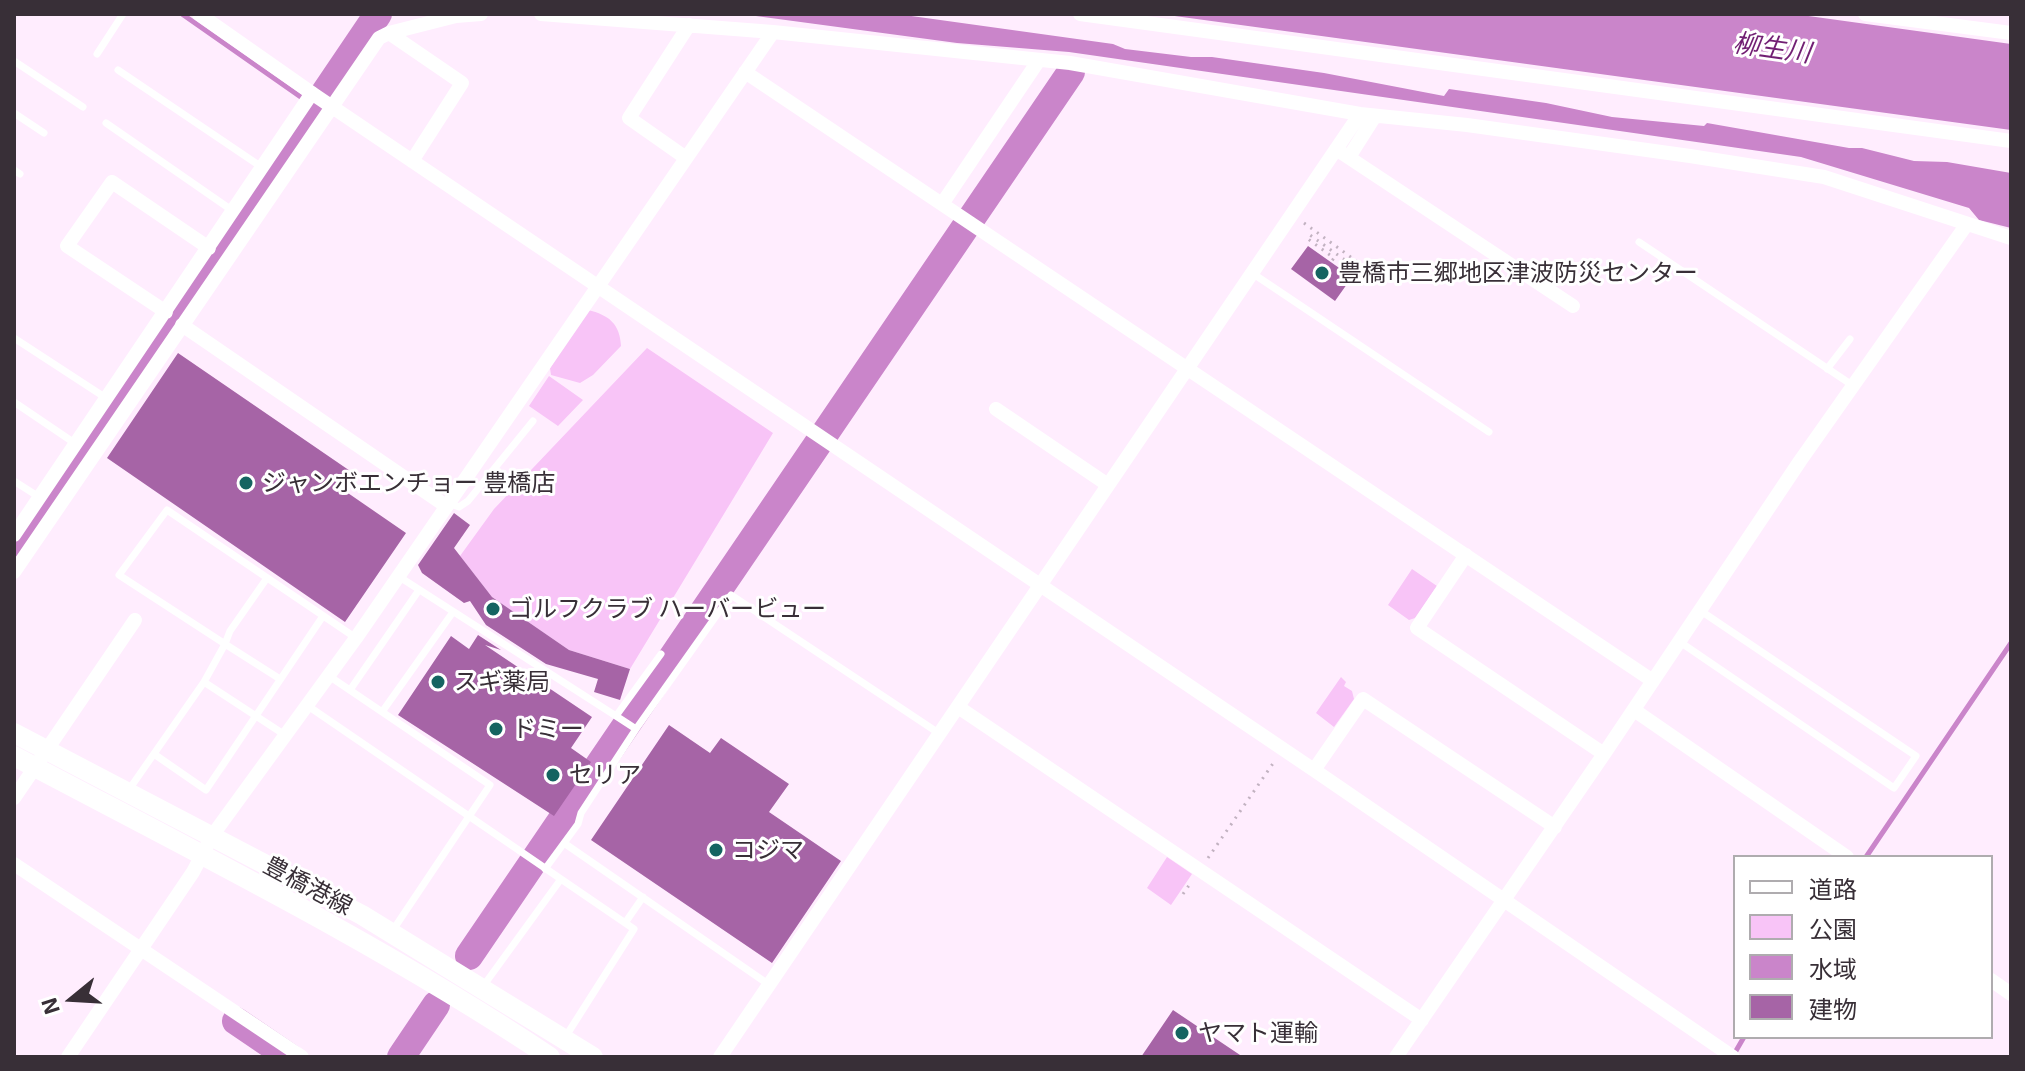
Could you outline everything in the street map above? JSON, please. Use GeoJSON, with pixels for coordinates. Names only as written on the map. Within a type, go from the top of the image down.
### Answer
{"type":"FeatureCollection","features":[{"type":"Feature","properties":{"kind":"main road","name":"豊橋港線"},"geometry":{"type":"LineString","coordinates":[[14,733],[41,759],[201,855],[369,945],[481,1011],[550,1057]]}},
{"type":"Feature","properties":{"kind":"main road","name":"豊橋港線"},"geometry":{"type":"LineString","coordinates":[[14,756],[41,759],[127,793],[212,836],[392,932],[593,1057]]}},
{"type":"Feature","properties":{"kind":"street"},"geometry":{"type":"LineString","coordinates":[[199,14],[319,99],[1314,770],[1733,1057]]}},
{"type":"Feature","properties":{"kind":"street"},"geometry":{"type":"LineString","coordinates":[[14,572],[182,325],[319,99],[379,38],[456,16],[481,14]]}},
{"type":"Feature","properties":{"kind":"street"},"geometry":{"type":"LineString","coordinates":[[541,14],[773,32],[1039,60],[1368,115],[1645,150],[1824,177],[2011,238]]}},
{"type":"Feature","properties":{"kind":"street"},"geometry":{"type":"LineString","coordinates":[[1080,14],[2011,141]]}},
{"type":"Feature","properties":{"kind":"street"},"geometry":{"type":"LineString","coordinates":[[1865,14],[2011,33]]}},
{"type":"Feature","properties":{"kind":"street"},"geometry":{"type":"LineString","coordinates":[[686,158],[629,118],[689,25]]}},
{"type":"Feature","properties":{"kind":"street"},"geometry":{"type":"LineString","coordinates":[[68,1057],[140,953],[212,836],[356,638],[773,32]]}},
{"type":"Feature","properties":{"kind":"street"},"geometry":{"type":"LineString","coordinates":[[389,33],[462,83],[412,161]]}},
{"type":"Feature","properties":{"kind":"street"},"geometry":{"type":"LineString","coordinates":[[942,204],[1039,60]]}},
{"type":"Feature","properties":{"kind":"street"},"geometry":{"type":"LineString","coordinates":[[745,72],[1653,681]]}},
{"type":"Feature","properties":{"kind":"street"},"geometry":{"type":"LineString","coordinates":[[14,535],[301,110],[319,99]]}},
{"type":"Feature","properties":{"kind":"street"},"geometry":{"type":"LineString","coordinates":[[720,1057],[1252,273],[1368,115]]}},
{"type":"Feature","properties":{"kind":"street"},"geometry":{"type":"LineString","coordinates":[[1342,153],[1573,306]]}},
{"type":"Feature","properties":{"kind":"street"},"geometry":{"type":"LineString","coordinates":[[166,312],[67,246],[112,182],[209,248]]}},
{"type":"Feature","properties":{"kind":"street"},"geometry":{"type":"LineString","coordinates":[[1396,1057],[1555,827],[1852,385],[1967,224]]}},
{"type":"Feature","properties":{"kind":"street"},"geometry":{"type":"LineString","coordinates":[[182,325],[447,505]]}},
{"type":"Feature","properties":{"kind":"street"},"geometry":{"type":"LineString","coordinates":[[996,409],[1108,485]]}},
{"type":"Feature","properties":{"kind":"street"},"geometry":{"type":"LineString","coordinates":[[1466,555],[1417,628],[1604,754]]}},
{"type":"Feature","properties":{"kind":"street"},"geometry":{"type":"LineString","coordinates":[[14,798],[135,620]]}},
{"type":"Feature","properties":{"kind":"street"},"geometry":{"type":"LineString","coordinates":[[1314,770],[1363,699],[1555,827]]}},
{"type":"Feature","properties":{"kind":"street"},"geometry":{"type":"LineString","coordinates":[[958,707],[1422,1020]]}},
{"type":"Feature","properties":{"kind":"street"},"geometry":{"type":"LineString","coordinates":[[1634,710],[1844,855]]}},
{"type":"Feature","properties":{"kind":"street"},"geometry":{"type":"LineString","coordinates":[[14,864],[140,953],[302,1057]]}},
{"type":"Feature","properties":{"kind":"street"},"geometry":{"type":"LineString","coordinates":[[1993,981],[2011,994]]}},
{"type":"Feature","properties":{"kind":"lane"},"geometry":{"type":"LineString","coordinates":[[97,54],[123,14]]}},
{"type":"Feature","properties":{"kind":"lane"},"geometry":{"type":"LineString","coordinates":[[14,61],[83,107]]}},
{"type":"Feature","properties":{"kind":"lane"},"geometry":{"type":"LineString","coordinates":[[118,70],[263,168]]}},
{"type":"Feature","properties":{"kind":"lane"},"geometry":{"type":"LineString","coordinates":[[14,113],[44,133]]}},
{"type":"Feature","properties":{"kind":"lane"},"geometry":{"type":"LineString","coordinates":[[106,123],[233,211]]}},
{"type":"Feature","properties":{"kind":"lane"},"geometry":{"type":"LineString","coordinates":[[1639,242],[1852,385]]}},
{"type":"Feature","properties":{"kind":"lane"},"geometry":{"type":"LineString","coordinates":[[1252,273],[1489,432]]}},
{"type":"Feature","properties":{"kind":"lane"},"geometry":{"type":"LineString","coordinates":[[14,338],[106,398]]}},
{"type":"Feature","properties":{"kind":"lane"},"geometry":{"type":"LineString","coordinates":[[1827,369],[1850,339]]}},
{"type":"Feature","properties":{"kind":"lane"},"geometry":{"type":"LineString","coordinates":[[14,402],[76,444]]}},
{"type":"Feature","properties":{"kind":"lane"},"geometry":{"type":"LineString","coordinates":[[447,505],[459,507],[468,501],[533,421]]}},
{"type":"Feature","properties":{"kind":"lane"},"geometry":{"type":"LineString","coordinates":[[14,481],[39,497]]}},
{"type":"Feature","properties":{"kind":"lane"},"geometry":{"type":"LineString","coordinates":[[280,679],[119,575],[167,510],[356,638]]}},
{"type":"Feature","properties":{"kind":"lane"},"geometry":{"type":"LineString","coordinates":[[398,576],[626,723]]}},
{"type":"Feature","properties":{"kind":"lane"},"geometry":{"type":"LineString","coordinates":[[127,793],[204,682],[230,631],[267,578]]}},
{"type":"Feature","properties":{"kind":"lane"},"geometry":{"type":"LineString","coordinates":[[350,690],[419,590]]}},
{"type":"Feature","properties":{"kind":"lane"},"geometry":{"type":"LineString","coordinates":[[626,723],[731,595],[940,734]]}},
{"type":"Feature","properties":{"kind":"lane"},"geometry":{"type":"LineString","coordinates":[[1680,642],[1894,788],[1916,756],[1701,611]]}},
{"type":"Feature","properties":{"kind":"lane"},"geometry":{"type":"LineString","coordinates":[[382,712],[453,612]]}},
{"type":"Feature","properties":{"kind":"lane"},"geometry":{"type":"LineString","coordinates":[[154,754],[206,790],[323,616]]}},
{"type":"Feature","properties":{"kind":"lane"},"geometry":{"type":"LineString","coordinates":[[542,867],[564,843],[661,654]]}},
{"type":"Feature","properties":{"kind":"lane"},"geometry":{"type":"LineString","coordinates":[[329,676],[490,785],[392,932]]}},
{"type":"Feature","properties":{"kind":"lane"},"geometry":{"type":"LineString","coordinates":[[204,682],[286,736]]}},
{"type":"Feature","properties":{"kind":"lane"},"geometry":{"type":"LineString","coordinates":[[308,706],[634,929],[564,1038]]}},
{"type":"Feature","properties":{"kind":"lane"},"geometry":{"type":"LineString","coordinates":[[564,843],[770,985]]}},
{"type":"Feature","properties":{"kind":"lane"},"geometry":{"type":"LineString","coordinates":[[482,987],[561,879]]}},
{"type":"Feature","properties":{"kind":"lane"},"geometry":{"type":"LineString","coordinates":[[625,923],[643,897]]}},
{"type":"Feature","properties":{"kind":"path"},"geometry":{"type":"LineString","coordinates":[[1298,218],[1359,263],[1356,268],[1310,235],[1308,239],[1334,258],[1331,262]]}},
{"type":"Feature","properties":{"kind":"path"},"geometry":{"type":"LineString","coordinates":[[1183,894],[1283,749]]}},
{"type":"Feature","properties":{"kind":"green space"},"geometry":{"type":"Polygon","coordinates":[[[588,310],[602,315],[616,326],[621,346],[593,375],[580,383],[551,375],[550,368],[588,310]]]}},
{"type":"Feature","properties":{"kind":"green space"},"geometry":{"type":"Polygon","coordinates":[[[647,348],[773,433],[630,669],[569,650],[492,597],[460,556],[494,509],[647,348]]]}},
{"type":"Feature","properties":{"kind":"green space"},"geometry":{"type":"Polygon","coordinates":[[[549,376],[583,400],[558,426],[529,406],[549,376]]]}},
{"type":"Feature","properties":{"kind":"green space"},"geometry":{"type":"Polygon","coordinates":[[[1412,569],[1437,586],[1415,618],[1409,620],[1388,605],[1412,569]]]}},
{"type":"Feature","properties":{"kind":"green space"},"geometry":{"type":"Polygon","coordinates":[[[1341,677],[1354,699],[1334,727],[1316,713],[1341,677]]]}},
{"type":"Feature","properties":{"kind":"green space"},"geometry":{"type":"Polygon","coordinates":[[[1167,857],[1192,874],[1171,905],[1147,888],[1167,857]]]}},
{"type":"Feature","properties":{"kind":"water"},"geometry":{"type":"Polygon","coordinates":[[[741,14],[897,14],[1113,44],[1125,49],[1212,57],[1324,73],[1444,96],[1449,89],[1546,103],[1612,117],[1704,126],[1707,123],[1862,148],[1914,161],[1947,162],[2011,173],[2011,228],[1979,220],[1969,208],[1801,157],[1069,52],[957,43],[741,14]]]}},
{"type":"Feature","properties":{"kind":"water","name":"柳生川"},"geometry":{"type":"Polygon","coordinates":[[[1160,14],[1794,14],[2011,44],[2011,130],[1160,14]]]}},
{"type":"Feature","properties":{"kind":"building","name":"豊橋市三郷地区津波防災センター"},"geometry":{"type":"Polygon","coordinates":[[[1308,246],[1352,277],[1335,301],[1291,269],[1308,246]]]}},
{"type":"Feature","properties":{"kind":"building","name":"ジャンボエンチョー 豊橋店"},"geometry":{"type":"Polygon","coordinates":[[[178,353],[356,475],[345,491],[406,533],[345,622],[107,458],[178,353]]]}},
{"type":"Feature","properties":{"kind":"building","name":"ゴルフクラブ ハーバービュー"},"geometry":{"type":"Polygon","coordinates":[[[454,513],[470,525],[454,548],[492,597],[569,650],[630,669],[620,700],[594,692],[598,679],[546,664],[486,625],[470,601],[464,603],[422,573],[418,565],[454,513]]]}},
{"type":"Feature","properties":{"kind":"building","name":"ドミー"},"geometry":{"type":"Polygon","coordinates":[[[478,635],[501,650],[485,645],[592,717],[571,748],[591,762],[554,816],[398,715],[451,636],[469,649],[478,635]]]}},
{"type":"Feature","properties":{"kind":"building","name":"コジマ"},"geometry":{"type":"Polygon","coordinates":[[[669,725],[710,753],[721,738],[789,784],[769,812],[841,861],[772,963],[591,840],[669,725]]]}},
{"type":"Feature","properties":{"kind":"building","name":"ヤマト運輸"},"geometry":{"type":"Polygon","coordinates":[[[1173,1010],[1243,1057],[1141,1057],[1173,1010]]]}},
{"type":"Feature","properties":{"kind":"waterway"},"geometry":{"type":"LineString","coordinates":[[182,14],[315,107]]}},
{"type":"Feature","properties":{"kind":"waterway"},"geometry":{"type":"LineString","coordinates":[[14,552],[378,14]]}},
{"type":"Feature","properties":{"kind":"waterway"},"geometry":{"type":"LineString","coordinates":[[469,956],[1071,72]]}},
{"type":"Feature","properties":{"kind":"waterway"},"geometry":{"type":"LineString","coordinates":[[1867,855],[2011,643]]}},
{"type":"Feature","properties":{"kind":"waterway"},"geometry":{"type":"LineString","coordinates":[[401,1057],[436,1005]]}},
{"type":"Feature","properties":{"kind":"waterway"},"geometry":{"type":"LineString","coordinates":[[236,1021],[289,1057]]}},
{"type":"Feature","properties":{"kind":"waterway"},"geometry":{"type":"LineString","coordinates":[[1733,1056],[1743,1039]]}},
{"type":"Feature","properties":{"kind":"place","name":"豊橋市三郷地区津波防災センター"},"geometry":{"type":"Point","coordinates":[1322,273]}},
{"type":"Feature","properties":{"kind":"place","name":"ジャンボエンチョー 豊橋店"},"geometry":{"type":"Point","coordinates":[246,483]}},
{"type":"Feature","properties":{"kind":"place","name":"ゴルフクラブ ハーバービュー"},"geometry":{"type":"Point","coordinates":[493,609]}},
{"type":"Feature","properties":{"kind":"place","name":"スギ薬局"},"geometry":{"type":"Point","coordinates":[438,682]}},
{"type":"Feature","properties":{"kind":"place","name":"ドミー"},"geometry":{"type":"Point","coordinates":[496,729]}},
{"type":"Feature","properties":{"kind":"place","name":"セリア"},"geometry":{"type":"Point","coordinates":[553,775]}},
{"type":"Feature","properties":{"kind":"place","name":"コジマ"},"geometry":{"type":"Point","coordinates":[716,850]}},
{"type":"Feature","properties":{"kind":"place","name":"ヤマト運輸"},"geometry":{"type":"Point","coordinates":[1182,1033]}}]}
